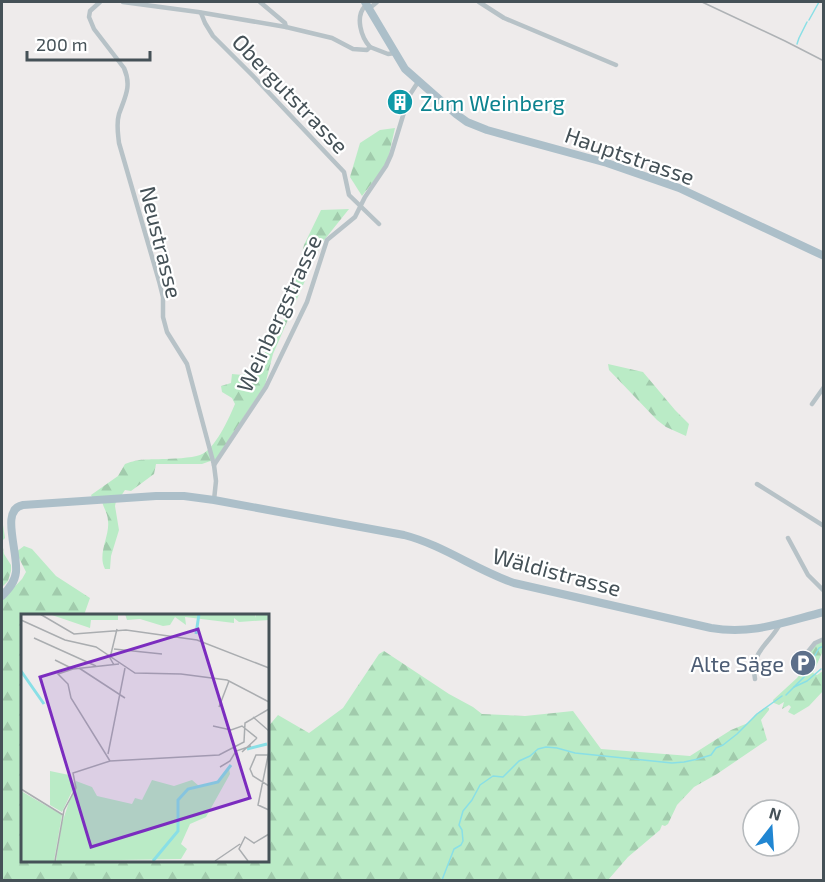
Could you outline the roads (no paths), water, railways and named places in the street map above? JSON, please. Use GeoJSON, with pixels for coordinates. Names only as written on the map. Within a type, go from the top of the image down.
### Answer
{"type":"FeatureCollection","features":[{"type":"Feature","properties":{"kind":"main road","name":"Hauptstrasse"},"geometry":{"type":"LineString","coordinates":[[366,4],[405,69],[456,114],[478,127],[596,160],[679,188],[824,256]]}},
{"type":"Feature","properties":{"kind":"main road","name":"Wäldistrasse"},"geometry":{"type":"LineString","coordinates":[[2,596],[16,574],[14,555],[5,520],[12,507],[184,496],[404,535],[432,545],[492,575],[514,583],[711,628],[749,631],[824,612]]}},
{"type":"Feature","properties":{"kind":"street","name":"Neustrasse"},"geometry":{"type":"LineString","coordinates":[[100,2],[90,11],[89,17],[94,29],[126,73],[127,94],[118,116],[119,143],[159,281],[167,332],[187,364],[213,463],[216,481],[214,500]]}},
{"type":"Feature","properties":{"kind":"street"},"geometry":{"type":"LineString","coordinates":[[123,2],[169,7],[286,27],[332,38],[353,49],[367,50],[370,47]]}},
{"type":"Feature","properties":{"kind":"street"},"geometry":{"type":"LineString","coordinates":[[166,2],[169,7]]}},
{"type":"Feature","properties":{"kind":"street"},"geometry":{"type":"LineString","coordinates":[[260,2],[285,23],[286,27]]}},
{"type":"Feature","properties":{"kind":"street"},"geometry":{"type":"LineString","coordinates":[[377,2],[371,7],[366,4],[362,10],[360,26],[364,40],[370,47],[388,54],[395,53]]}},
{"type":"Feature","properties":{"kind":"street"},"geometry":{"type":"LineString","coordinates":[[479,2],[504,18],[615,65]]}},
{"type":"Feature","properties":{"kind":"street","name":"Obergutstrasse"},"geometry":{"type":"LineString","coordinates":[[201,13],[213,36],[344,172],[349,195],[379,224]]}},
{"type":"Feature","properties":{"kind":"street","name":"Weinbergstrasse"},"geometry":{"type":"LineString","coordinates":[[213,463],[266,387],[307,302],[327,240],[352,219],[386,166],[409,96],[418,82]]}},
{"type":"Feature","properties":{"kind":"street"},"geometry":{"type":"LineString","coordinates":[[812,404],[824,387]]}},
{"type":"Feature","properties":{"kind":"street"},"geometry":{"type":"LineString","coordinates":[[757,484],[824,526]]}},
{"type":"Feature","properties":{"kind":"street"},"geometry":{"type":"LineString","coordinates":[[788,538],[808,575],[824,591]]}},
{"type":"Feature","properties":{"kind":"street"},"geometry":{"type":"LineString","coordinates":[[755,679],[756,656],[780,624]]}},
{"type":"Feature","properties":{"kind":"street"},"geometry":{"type":"LineString","coordinates":[[807,653],[815,643],[824,639]]}},
{"type":"Feature","properties":{"kind":"waterway"},"geometry":{"type":"LineString","coordinates":[[809,20],[819,2]]}},
{"type":"Feature","properties":{"kind":"waterway"},"geometry":{"type":"LineString","coordinates":[[797,44],[807,22]]}},
{"type":"Feature","properties":{"kind":"waterway"},"geometry":{"type":"LineString","coordinates":[[814,657],[819,648],[824,646]]}},
{"type":"Feature","properties":{"kind":"waterway"},"geometry":{"type":"LineString","coordinates":[[786,695],[809,672],[813,660]]}},
{"type":"Feature","properties":{"kind":"waterway"},"geometry":{"type":"LineString","coordinates":[[794,687],[807,681],[821,669]]}},
{"type":"Feature","properties":{"kind":"waterway"},"geometry":{"type":"LineString","coordinates":[[442,880],[454,849],[463,841],[459,825],[463,811],[480,785],[493,776],[503,777],[519,761],[538,749],[557,748],[575,753],[672,763],[698,759],[711,755],[716,748],[737,734],[757,714],[782,696]]}},
{"type":"Feature","properties":{"kind":"railway"},"geometry":{"type":"LineString","coordinates":[[702,2],[824,61]]}},
{"type":"Feature","properties":{"kind":"place","name":"Zum Weinberg"},"geometry":{"type":"Point","coordinates":[400,102]}},
{"type":"Feature","properties":{"kind":"place","name":"Alte Säge"},"geometry":{"type":"Point","coordinates":[803,663]}}]}
